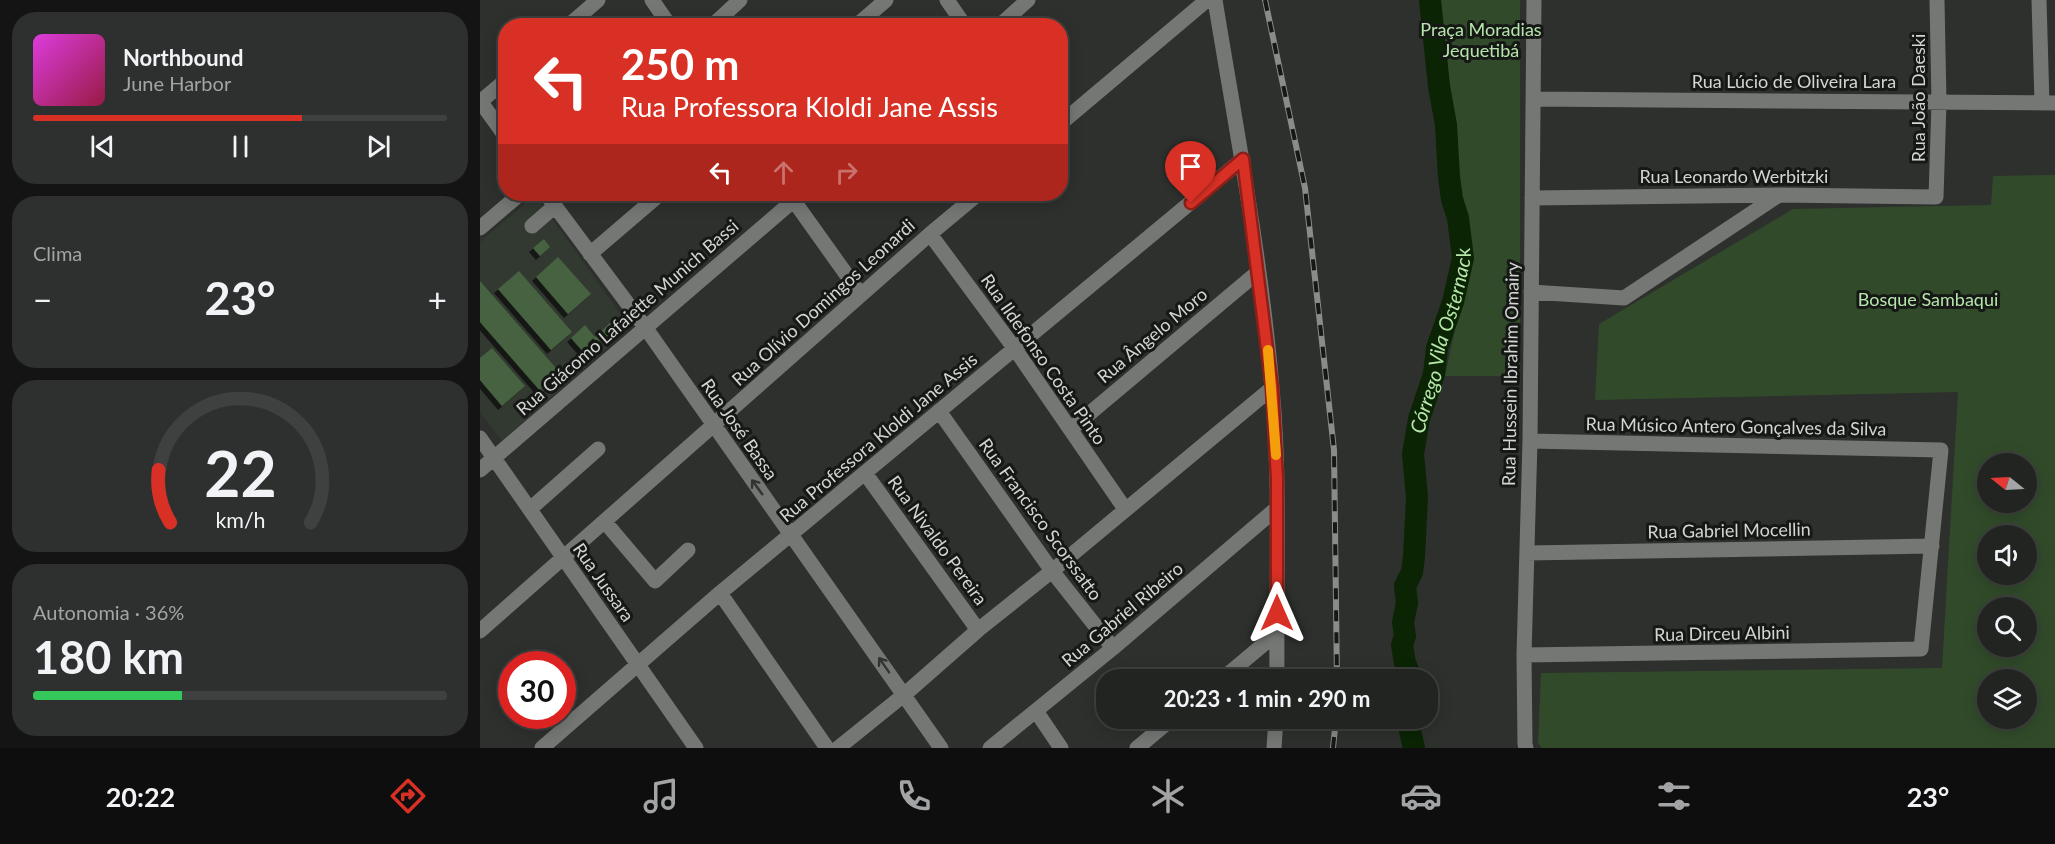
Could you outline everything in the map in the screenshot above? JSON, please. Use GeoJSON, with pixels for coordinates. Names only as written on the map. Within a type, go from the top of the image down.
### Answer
{"type":"FeatureCollection","features":[{"type":"Feature","properties":{"kind":"street"},"geometry":{"type":"LineString","coordinates":[[577,18],[598,0]]}},
{"type":"Feature","properties":{"kind":"street"},"geometry":{"type":"LineString","coordinates":[[652,0],[664,18]]}},
{"type":"Feature","properties":{"kind":"street"},"geometry":{"type":"LineString","coordinates":[[721,18],[740,0]]}},
{"type":"Feature","properties":{"kind":"street"},"geometry":{"type":"LineString","coordinates":[[865,18],[886,0]]}},
{"type":"Feature","properties":{"kind":"street"},"geometry":{"type":"LineString","coordinates":[[947,0],[959,18]]}},
{"type":"Feature","properties":{"kind":"street"},"geometry":{"type":"LineString","coordinates":[[1008,18],[1028,0]]}},
{"type":"Feature","properties":{"kind":"street"},"geometry":{"type":"LineString","coordinates":[[1068,117],[1207,0]]}},
{"type":"Feature","properties":{"kind":"street"},"geometry":{"type":"LineString","coordinates":[[1215,0],[1243,159],[1272,388],[1278,508],[1277,669]]}},
{"type":"Feature","properties":{"kind":"street","name":"Rua Hussein Ibrahim Omairy"},"geometry":{"type":"LineString","coordinates":[[1526,748],[1524,655],[1530,441],[1534,0]]}},
{"type":"Feature","properties":{"kind":"street","name":"Rua João Daeski"},"geometry":{"type":"LineString","coordinates":[[1936,197],[1939,102],[1937,0]]}},
{"type":"Feature","properties":{"kind":"street"},"geometry":{"type":"LineString","coordinates":[[2039,0],[2049,103]]}},
{"type":"Feature","properties":{"kind":"street"},"geometry":{"type":"LineString","coordinates":[[498,87],[480,102],[498,126]]}},
{"type":"Feature","properties":{"kind":"street","name":"Rua Lúcio de Oliveira Lara"},"geometry":{"type":"LineString","coordinates":[[1533,99],[2049,103]]}},
{"type":"Feature","properties":{"kind":"street","name":"Rua Professora Kloldi Jane Assis"},"geometry":{"type":"LineString","coordinates":[[542,748],[720,593],[1243,159]]}},
{"type":"Feature","properties":{"kind":"street"},"geometry":{"type":"LineString","coordinates":[[1531,292],[1623,298],[1779,195]]}},
{"type":"Feature","properties":{"kind":"street","name":"Rua Leonardo Werbitzki"},"geometry":{"type":"LineString","coordinates":[[1532,198],[1779,195],[1936,197]]}},
{"type":"Feature","properties":{"kind":"street"},"geometry":{"type":"LineString","coordinates":[[480,228],[512,201]]}},
{"type":"Feature","properties":{"kind":"street"},"geometry":{"type":"LineString","coordinates":[[532,226],[550,201]]}},
{"type":"Feature","properties":{"kind":"street","name":"Rua José Bassa"},"geometry":{"type":"LineString","coordinates":[[552,201],[645,327],[941,748]]}},
{"type":"Feature","properties":{"kind":"street"},"geometry":{"type":"LineString","coordinates":[[590,254],[652,201]]}},
{"type":"Feature","properties":{"kind":"street","name":"Rua Giácomo Lafaiette Munich Bassi"},"geometry":{"type":"LineString","coordinates":[[480,470],[788,201]]}},
{"type":"Feature","properties":{"kind":"street"},"geometry":{"type":"LineString","coordinates":[[799,201],[861,295]]}},
{"type":"Feature","properties":{"kind":"street","name":"Rua Olívio Domingos Leonardi"},"geometry":{"type":"LineString","coordinates":[[480,631],[970,201]]}},
{"type":"Feature","properties":{"kind":"street","name":"Rua Ildefonso Costa Pinto"},"geometry":{"type":"LineString","coordinates":[[930,234],[1015,348],[1125,509]]}},
{"type":"Feature","properties":{"kind":"street","name":"Rua Ângelo Moro"},"geometry":{"type":"LineString","coordinates":[[1071,429],[1258,272]]}},
{"type":"Feature","properties":{"kind":"street"},"geometry":{"type":"LineString","coordinates":[[838,748],[1272,388]]}},
{"type":"Feature","properties":{"kind":"street","name":"Rua Francisco Scorssatto"},"geometry":{"type":"LineString","coordinates":[[939,411],[1052,571],[1113,648]]}},
{"type":"Feature","properties":{"kind":"street","name":"Rua Jussara"},"geometry":{"type":"LineString","coordinates":[[480,438],[696,748]]}},
{"type":"Feature","properties":{"kind":"street","name":"Rua Músico Antero Gonçalves da Silva"},"geometry":{"type":"LineString","coordinates":[[1530,441],[1941,450],[1932,546]]}},
{"type":"Feature","properties":{"kind":"street"},"geometry":{"type":"LineString","coordinates":[[530,509],[598,450]]}},
{"type":"Feature","properties":{"kind":"street","name":"Rua Nivaldo Pereira"},"geometry":{"type":"LineString","coordinates":[[865,473],[978,630]]}},
{"type":"Feature","properties":{"kind":"street","name":"Rua Gabriel Ribeiro"},"geometry":{"type":"LineString","coordinates":[[990,748],[1113,648],[1278,508]]}},
{"type":"Feature","properties":{"kind":"street"},"geometry":{"type":"LineString","coordinates":[[604,522],[655,581],[688,550]]}},
{"type":"Feature","properties":{"kind":"street","name":"Rua Gabriel Mocellin"},"geometry":{"type":"LineString","coordinates":[[1527,553],[1932,546]]}},
{"type":"Feature","properties":{"kind":"street","name":"Rua Dirceu Albini"},"geometry":{"type":"LineString","coordinates":[[1524,655],[1921,649],[1932,546]]}},
{"type":"Feature","properties":{"kind":"street"},"geometry":{"type":"LineString","coordinates":[[720,593],[827,748]]}},
{"type":"Feature","properties":{"kind":"street"},"geometry":{"type":"LineString","coordinates":[[1234,669],[1276,634]]}},
{"type":"Feature","properties":{"kind":"street"},"geometry":{"type":"LineString","coordinates":[[1036,711],[1061,748]]}},
{"type":"Feature","properties":{"kind":"street"},"geometry":{"type":"LineString","coordinates":[[1137,748],[1160,729]]}},
{"type":"Feature","properties":{"kind":"street"},"geometry":{"type":"LineString","coordinates":[[1274,748],[1275,729]]}},
{"type":"Feature","properties":{"kind":"shaded area"},"geometry":{"type":"Polygon","coordinates":[[[528,201],[539,201],[630,327],[502,441],[480,412],[480,242],[528,201]]]}},
{"type":"Feature","properties":{"kind":"green space","name":"Praça Moradias Jequetibá"},"geometry":{"type":"Polygon","coordinates":[[[1438,0],[1520,0],[1520,376],[1445,376],[1470,258],[1455,170],[1438,0]]]}},
{"type":"Feature","properties":{"kind":"green space","name":"Bosque Sambaqui"},"geometry":{"type":"Polygon","coordinates":[[[2055,175],[2055,748],[1542,748],[1538,743],[1541,673],[1942,668],[1958,392],[1595,400],[1599,324],[1793,209],[1991,205],[1993,176],[2055,175]]]}},
{"type":"Feature","properties":{"kind":"building"},"geometry":{"type":"Polygon","coordinates":[[[544,239],[550,247],[540,256],[533,248],[544,239]]]}},
{"type":"Feature","properties":{"kind":"building"},"geometry":{"type":"Polygon","coordinates":[[[558,257],[591,294],[568,314],[536,277],[558,257]]]}},
{"type":"Feature","properties":{"kind":"building"},"geometry":{"type":"Polygon","coordinates":[[[519,271],[572,332],[551,350],[498,289],[519,271]]]}},
{"type":"Feature","properties":{"kind":"building"},"geometry":{"type":"Polygon","coordinates":[[[480,281],[562,375],[542,393],[480,322],[480,281]]]}},
{"type":"Feature","properties":{"kind":"building"},"geometry":{"type":"Polygon","coordinates":[[[611,322],[616,328],[598,344],[593,338],[587,344],[591,348],[585,354],[571,338],[585,325],[595,337],[611,322]]]}},
{"type":"Feature","properties":{"kind":"building"},"geometry":{"type":"Polygon","coordinates":[[[492,348],[525,386],[502,406],[480,380],[480,358],[492,348]]]}},
{"type":"Feature","properties":{"kind":"waterway","name":"Córrego Vila Osternack"},"geometry":{"type":"LineString","coordinates":[[1407,669],[1402,645],[1405,636],[1403,622],[1407,603],[1405,586],[1412,572],[1414,557],[1417,497],[1413,454],[1419,419],[1434,374],[1437,348],[1453,302],[1463,258],[1458,218],[1449,177],[1446,125],[1439,86],[1430,0]]}},
{"type":"Feature","properties":{"kind":"waterway","name":"Córrego Vila Osternack"},"geometry":{"type":"LineString","coordinates":[[1410,729],[1414,748]]}},
{"type":"Feature","properties":{"kind":"railway"},"geometry":{"type":"LineString","coordinates":[[1265,0],[1305,188],[1334,450],[1337,669]]}},
{"type":"Feature","properties":{"kind":"railway"},"geometry":{"type":"LineString","coordinates":[[1333,748],[1335,729]]}},
{"type":"Feature","properties":{"kind":"slow traffic"},"geometry":{"type":"LineString","coordinates":[[1268,350],[1276,455]]}},
{"type":"Feature","properties":{"kind":"route"},"geometry":{"type":"LineString","coordinates":[[1191,203],[1243,159],[1272,388],[1277,478],[1277,613]]}}]}
